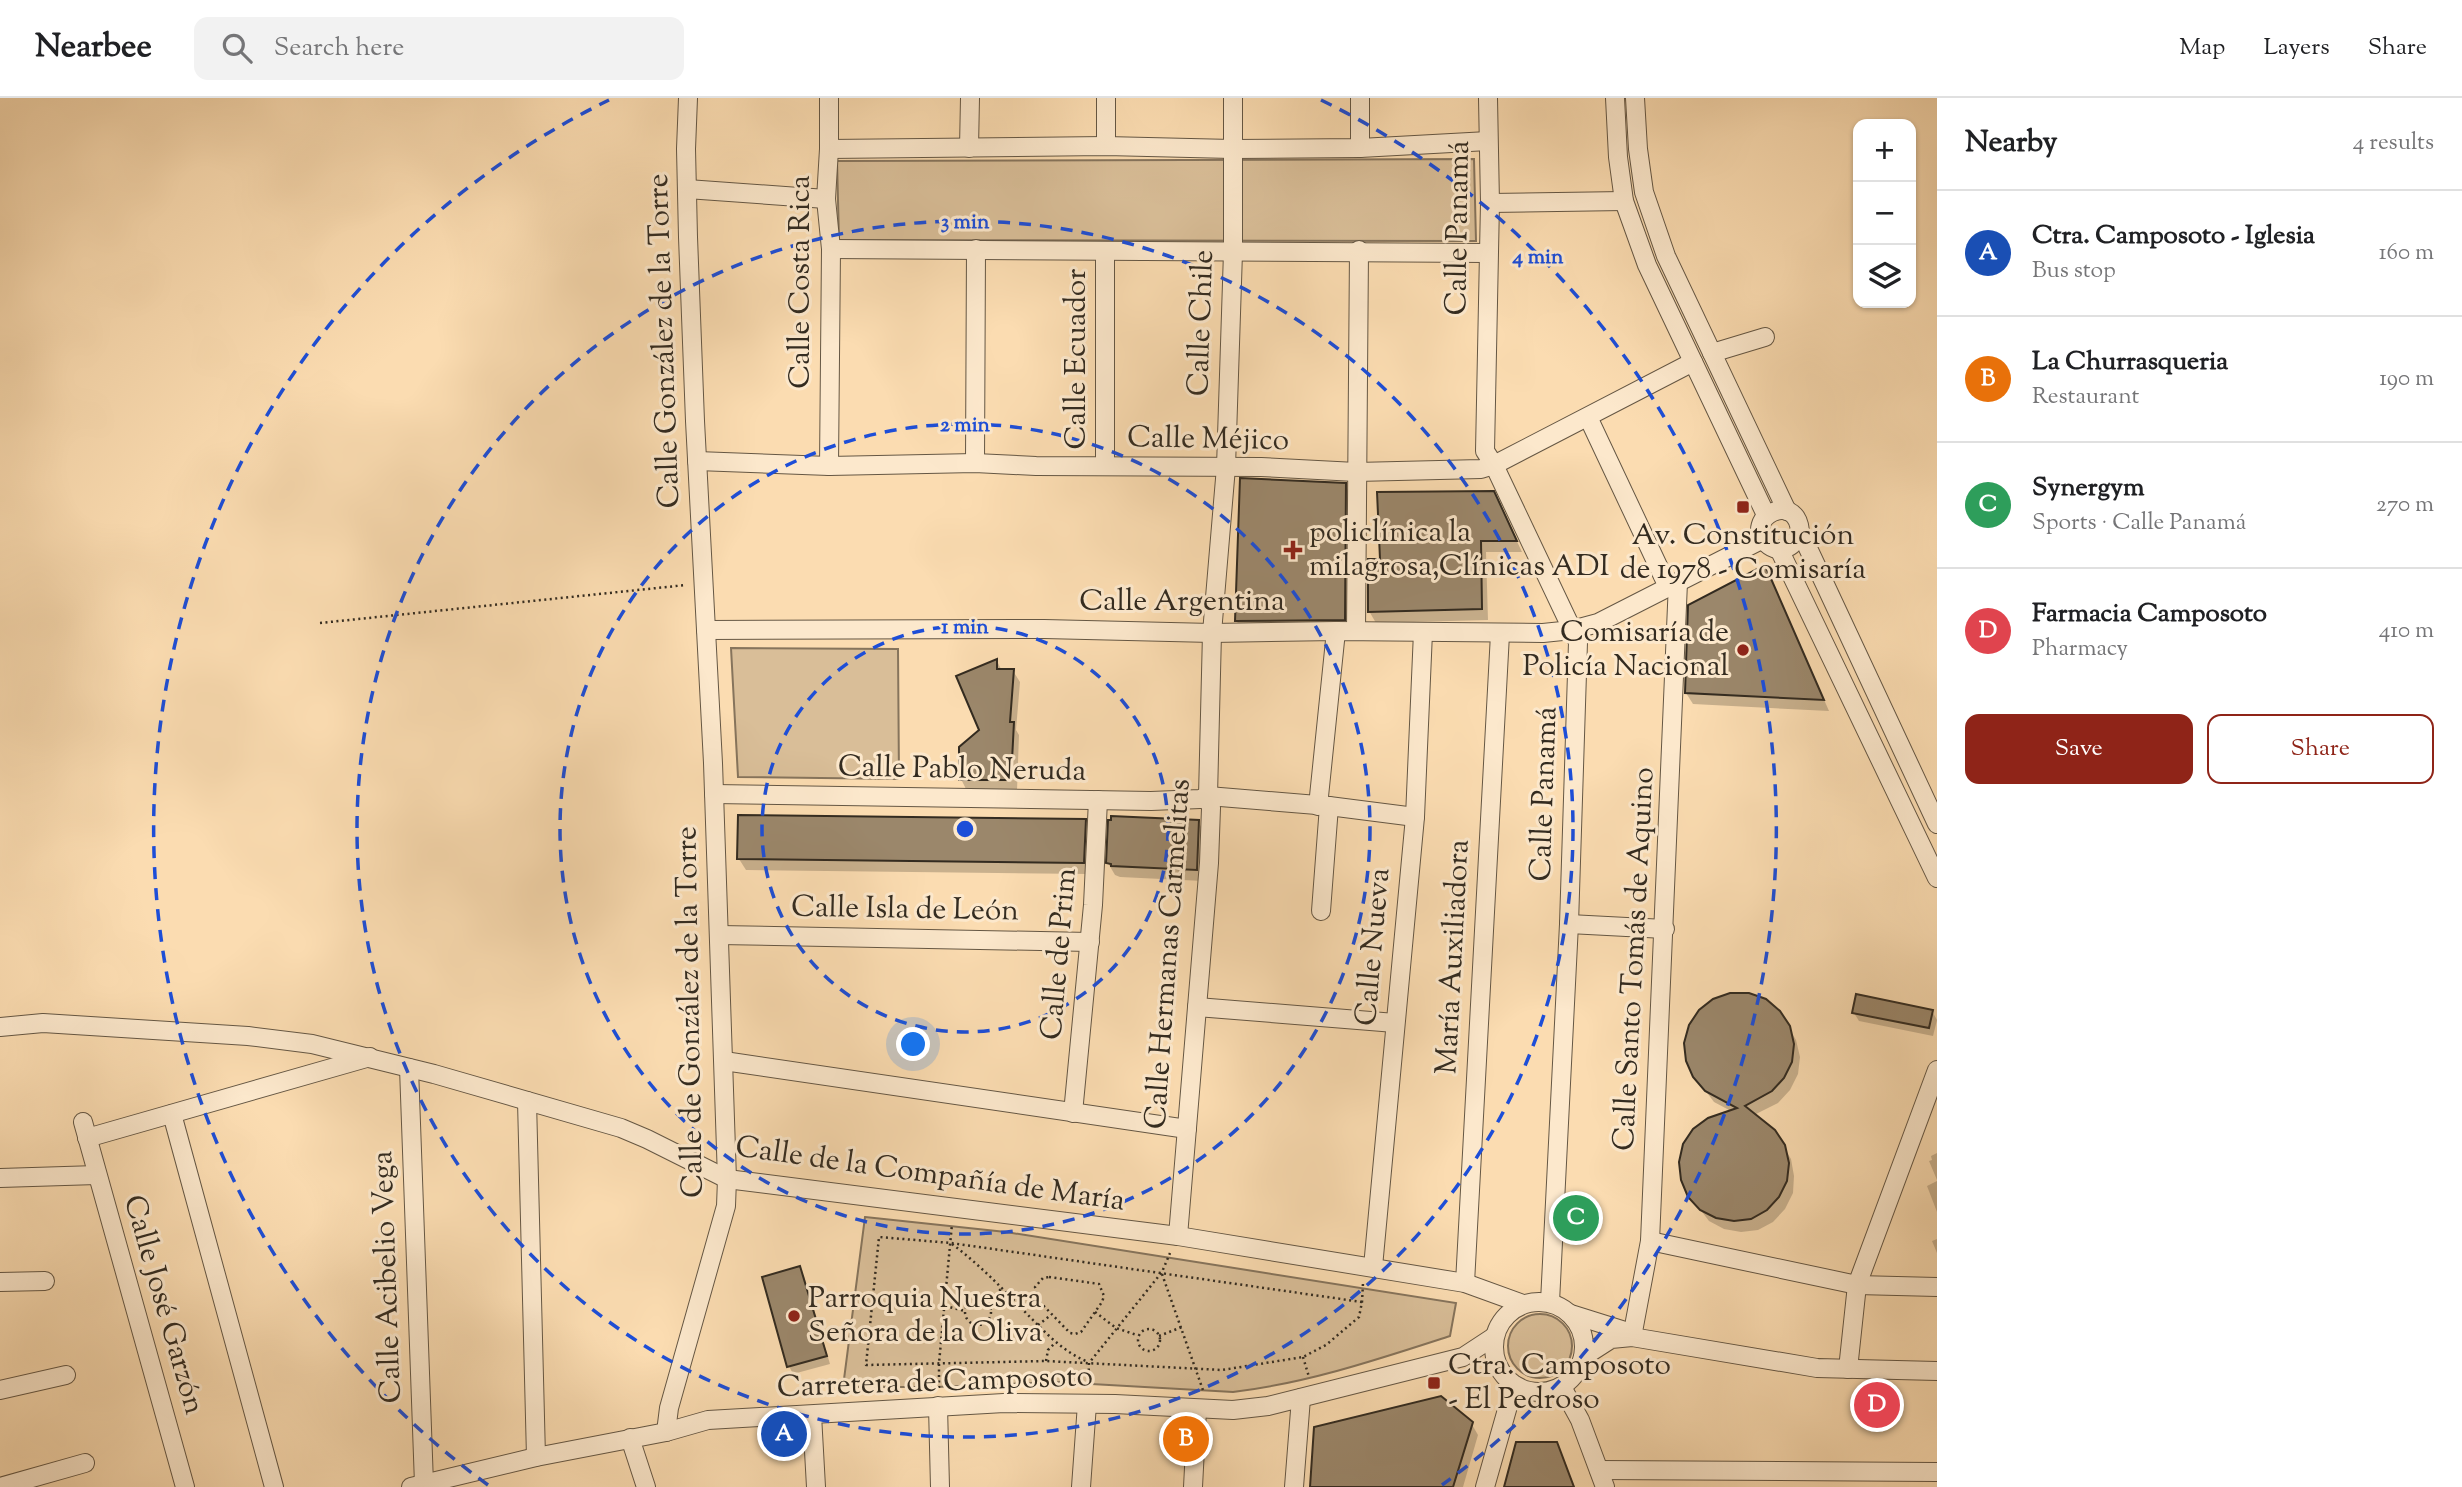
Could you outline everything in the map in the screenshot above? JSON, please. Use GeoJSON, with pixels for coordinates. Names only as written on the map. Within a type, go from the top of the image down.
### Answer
{"type":"FeatureCollection","features":[{"type":"Feature","properties":{"kind":"street","name":"Calle González de la Torre"},"geometry":{"type":"LineString","coordinates":[[688,98],[687,189],[704,583]]}},
{"type":"Feature","properties":{"kind":"street","name":"Calle Costa Rica"},"geometry":{"type":"LineString","coordinates":[[829,98],[826,199],[831,249],[830,466]]}},
{"type":"Feature","properties":{"kind":"street"},"geometry":{"type":"LineString","coordinates":[[969,148],[970,98]]}},
{"type":"Feature","properties":{"kind":"street"},"geometry":{"type":"LineString","coordinates":[[1106,98],[1106,146]]}},
{"type":"Feature","properties":{"kind":"street","name":"Calle Chile"},"geometry":{"type":"LineString","coordinates":[[1212,633],[1226,467],[1233,252],[1233,98]]}},
{"type":"Feature","properties":{"kind":"street"},"geometry":{"type":"LineString","coordinates":[[1360,98],[1360,148]]}},
{"type":"Feature","properties":{"kind":"street","name":"Calle Panamá"},"geometry":{"type":"LineString","coordinates":[[1488,98],[1490,203],[1485,450],[1578,642],[1569,924],[1550,1302]]}},
{"type":"Feature","properties":{"kind":"street"},"geometry":{"type":"LineString","coordinates":[[1615,98],[1618,157],[1624,201],[1647,265],[1766,515]]}},
{"type":"Feature","properties":{"kind":"street"},"geometry":{"type":"LineString","coordinates":[[1635,98],[1644,192],[1666,256],[1787,511],[1797,519],[1800,531],[1937,824]]}},
{"type":"Feature","properties":{"kind":"street"},"geometry":{"type":"LineString","coordinates":[[829,149],[1106,146],[1360,148],[1488,141]]}},
{"type":"Feature","properties":{"kind":"street"},"geometry":{"type":"LineString","coordinates":[[687,189],[826,199]]}},
{"type":"Feature","properties":{"kind":"street"},"geometry":{"type":"LineString","coordinates":[[1490,203],[1624,201]]}},
{"type":"Feature","properties":{"kind":"street"},"geometry":{"type":"LineString","coordinates":[[831,249],[1233,252],[1359,250],[1488,253]]}},
{"type":"Feature","properties":{"kind":"street"},"geometry":{"type":"LineString","coordinates":[[975,463],[976,249]]}},
{"type":"Feature","properties":{"kind":"street"},"geometry":{"type":"LineString","coordinates":[[1356,631],[1359,250]]}},
{"type":"Feature","properties":{"kind":"street","name":"Calle Ecuador"},"geometry":{"type":"LineString","coordinates":[[1105,251],[1105,466]]}},
{"type":"Feature","properties":{"kind":"street"},"geometry":{"type":"LineString","coordinates":[[1712,353],[1765,337]]}},
{"type":"Feature","properties":{"kind":"street","name":"Calle Méjico"},"geometry":{"type":"LineString","coordinates":[[697,461],[830,466],[975,463],[1226,467],[1356,472],[1481,469],[1494,466],[1693,362]]}},
{"type":"Feature","properties":{"kind":"street"},"geometry":{"type":"LineString","coordinates":[[1588,417],[1673,585]]}},
{"type":"Feature","properties":{"kind":"street"},"geometry":{"type":"LineString","coordinates":[[1787,511],[1774,511],[1766,515],[1761,526],[1763,539],[1779,549],[1791,546],[1799,537],[1800,531]]}},
{"type":"Feature","properties":{"kind":"street","name":"Calle Argentina"},"geometry":{"type":"LineString","coordinates":[[706,630],[1044,629],[1212,633],[1543,633],[1598,622],[1763,539]]}},
{"type":"Feature","properties":{"kind":"street"},"geometry":{"type":"LineString","coordinates":[[1779,549],[1937,878]]}},
{"type":"Feature","properties":{"kind":"street","name":"Calle de González de la Torre"},"geometry":{"type":"LineString","coordinates":[[666,1432],[669,1408],[726,1206],[724,1061],[704,583]]}},
{"type":"Feature","properties":{"kind":"street","name":"Calle Santo Tomás de Aquino"},"geometry":{"type":"LineString","coordinates":[[1632,1337],[1650,1241],[1665,929],[1673,585]]}},
{"type":"Feature","properties":{"kind":"street"},"geometry":{"type":"LineString","coordinates":[[1321,911],[1324,806],[1336,631]]}},
{"type":"Feature","properties":{"kind":"street","name":"Calle Nueva"},"geometry":{"type":"LineString","coordinates":[[1368,1266],[1415,817],[1423,632]]}},
{"type":"Feature","properties":{"kind":"street","name":"Calle Hermanas Carmelitas"},"geometry":{"type":"LineString","coordinates":[[1178,1236],[1209,863],[1212,633]]}},
{"type":"Feature","properties":{"kind":"street","name":"María Auxiliadora"},"geometry":{"type":"LineString","coordinates":[[1465,1283],[1500,634]]}},
{"type":"Feature","properties":{"kind":"street","name":"Calle Pablo Neruda"},"geometry":{"type":"LineString","coordinates":[[714,794],[1098,800],[1200,799],[1208,796],[1415,817]]}},
{"type":"Feature","properties":{"kind":"street","name":"Calle de Prim"},"geometry":{"type":"LineString","coordinates":[[1073,1113],[1090,942],[1098,800]]}},
{"type":"Feature","properties":{"kind":"street"},"geometry":{"type":"LineString","coordinates":[[1569,924],[1665,929]]}},
{"type":"Feature","properties":{"kind":"street","name":"Calle Isla de León"},"geometry":{"type":"LineString","coordinates":[[719,935],[1090,942]]}},
{"type":"Feature","properties":{"kind":"street"},"geometry":{"type":"LineString","coordinates":[[1197,1007],[1395,1023]]}},
{"type":"Feature","properties":{"kind":"street","name":"Calle de la Compañía de María"},"geometry":{"type":"LineString","coordinates":[[0,1027],[43,1023],[248,1036],[302,1043],[371,1057],[634,1133],[727,1179],[1178,1236],[1465,1283],[1523,1304]]}},
{"type":"Feature","properties":{"kind":"street"},"geometry":{"type":"LineString","coordinates":[[302,1043],[309,1056],[308,1075]]}},
{"type":"Feature","properties":{"kind":"street"},"geometry":{"type":"LineString","coordinates":[[274,1487],[172,1114],[371,1057]]}},
{"type":"Feature","properties":{"kind":"street"},"geometry":{"type":"LineString","coordinates":[[724,1061],[1187,1129]]}},
{"type":"Feature","properties":{"kind":"street","name":"Calle Acibelio Vega"},"geometry":{"type":"LineString","coordinates":[[409,1068],[417,1485]]}},
{"type":"Feature","properties":{"kind":"street"},"geometry":{"type":"LineString","coordinates":[[1848,1369],[1857,1284],[1937,1070]]}},
{"type":"Feature","properties":{"kind":"street"},"geometry":{"type":"LineString","coordinates":[[527,1101],[536,1457]]}},
{"type":"Feature","properties":{"kind":"street","name":"Calle José Garzón"},"geometry":{"type":"LineString","coordinates":[[172,1114],[85,1130],[185,1487]]}},
{"type":"Feature","properties":{"kind":"street"},"geometry":{"type":"LineString","coordinates":[[0,1178],[97,1175]]}},
{"type":"Feature","properties":{"kind":"street"},"geometry":{"type":"LineString","coordinates":[[1650,1241],[1857,1284],[1937,1287]]}},
{"type":"Feature","properties":{"kind":"street"},"geometry":{"type":"LineString","coordinates":[[0,1282],[45,1281]]}},
{"type":"Feature","properties":{"kind":"street"},"geometry":{"type":"LineString","coordinates":[[1571,1314],[1583,1335],[1583,1357],[1573,1377],[1562,1387],[1538,1393],[1526,1391],[1504,1376],[1497,1365],[1493,1350],[1494,1336],[1500,1322],[1510,1311],[1523,1304],[1550,1302],[1571,1314],[1622,1330],[1632,1337]]}},
{"type":"Feature","properties":{"kind":"street","name":"Carretera de Camposoto"},"geometry":{"type":"LineString","coordinates":[[1463,1357],[1494,1336]]}},
{"type":"Feature","properties":{"kind":"street"},"geometry":{"type":"LineString","coordinates":[[1583,1357],[1611,1339],[1632,1337],[1817,1368],[1937,1371]]}},
{"type":"Feature","properties":{"kind":"street","name":"Carretera de Camposoto"},"geometry":{"type":"LineString","coordinates":[[417,1485],[536,1457],[666,1432],[708,1420],[1004,1402],[1233,1410],[1268,1406],[1463,1357],[1475,1357],[1497,1365]]}},
{"type":"Feature","properties":{"kind":"street"},"geometry":{"type":"LineString","coordinates":[[0,1390],[66,1375]]}},
{"type":"Feature","properties":{"kind":"street"},"geometry":{"type":"LineString","coordinates":[[1485,1487],[1514,1385]]}},
{"type":"Feature","properties":{"kind":"street"},"geometry":{"type":"LineString","coordinates":[[1562,1387],[1580,1420],[1605,1487]]}},
{"type":"Feature","properties":{"kind":"street"},"geometry":{"type":"LineString","coordinates":[[1294,1487],[1308,1396]]}},
{"type":"Feature","properties":{"kind":"street"},"geometry":{"type":"LineString","coordinates":[[1081,1487],[1087,1404]]}},
{"type":"Feature","properties":{"kind":"street"},"geometry":{"type":"LineString","coordinates":[[939,1406],[940,1487]]}},
{"type":"Feature","properties":{"kind":"street"},"geometry":{"type":"LineString","coordinates":[[1193,1487],[1201,1410]]}},
{"type":"Feature","properties":{"kind":"street"},"geometry":{"type":"LineString","coordinates":[[812,1415],[816,1487]]}},
{"type":"Feature","properties":{"kind":"street"},"geometry":{"type":"LineString","coordinates":[[630,1438],[646,1487]]}},
{"type":"Feature","properties":{"kind":"street"},"geometry":{"type":"LineString","coordinates":[[0,1486],[85,1463]]}},
{"type":"Feature","properties":{"kind":"street"},"geometry":{"type":"LineString","coordinates":[[1599,1470],[1937,1472]]}},
{"type":"Feature","properties":{"kind":"path"},"geometry":{"type":"LineString","coordinates":[[320,623],[704,583]]}},
{"type":"Feature","properties":{"kind":"path"},"geometry":{"type":"LineString","coordinates":[[939,1406],[939,1363],[953,1207]]}},
{"type":"Feature","properties":{"kind":"path"},"geometry":{"type":"LineString","coordinates":[[1087,1404],[1088,1363],[1162,1272],[1178,1236]]}},
{"type":"Feature","properties":{"kind":"path"},"geometry":{"type":"LineString","coordinates":[[1362,1302],[951,1243],[879,1237],[866,1365],[1046,1361],[1223,1370],[1303,1357],[1326,1345],[1359,1317],[1362,1302],[1368,1266]]}},
{"type":"Feature","properties":{"kind":"path"},"geometry":{"type":"LineString","coordinates":[[951,1243],[975,1261],[1056,1342],[1073,1356],[1088,1363]]}},
{"type":"Feature","properties":{"kind":"path"},"geometry":{"type":"LineString","coordinates":[[1162,1272],[1205,1395],[1201,1410]]}},
{"type":"Feature","properties":{"kind":"path"},"geometry":{"type":"LineString","coordinates":[[1049,1277],[1099,1284],[1104,1296],[1095,1312],[1081,1332],[1070,1333],[1038,1300],[1035,1293],[1038,1282],[1049,1277]]}},
{"type":"Feature","properties":{"kind":"path"},"geometry":{"type":"LineString","coordinates":[[988,1303],[1002,1288]]}},
{"type":"Feature","properties":{"kind":"path"},"geometry":{"type":"LineString","coordinates":[[965,1311],[969,1303],[976,1299],[988,1303]]}},
{"type":"Feature","properties":{"kind":"path"},"geometry":{"type":"LineString","coordinates":[[946,1306],[965,1311],[971,1322],[983,1324],[991,1315],[988,1303]]}},
{"type":"Feature","properties":{"kind":"path"},"geometry":{"type":"LineString","coordinates":[[1095,1312],[1116,1328],[1139,1336]]}},
{"type":"Feature","properties":{"kind":"path"},"geometry":{"type":"LineString","coordinates":[[1038,1325],[1051,1315]]}},
{"type":"Feature","properties":{"kind":"path"},"geometry":{"type":"LineString","coordinates":[[1159,1336],[1182,1328]]}},
{"type":"Feature","properties":{"kind":"path"},"geometry":{"type":"LineString","coordinates":[[1147,1329],[1154,1330],[1159,1336],[1158,1346],[1149,1351],[1140,1346],[1139,1336],[1147,1329]]}},
{"type":"Feature","properties":{"kind":"path"},"geometry":{"type":"LineString","coordinates":[[1046,1361],[1048,1350],[1056,1342]]}},
{"type":"Feature","properties":{"kind":"path"},"geometry":{"type":"LineString","coordinates":[[1303,1357],[1308,1396]]}},
{"type":"Feature","properties":{"kind":"shaded area"},"geometry":{"type":"Polygon","coordinates":[[[1474,159],[1476,241],[839,240],[837,161],[1474,159]]]}},
{"type":"Feature","properties":{"kind":"shaded area"},"geometry":{"type":"Polygon","coordinates":[[[731,648],[898,649],[899,779],[738,777],[731,648]]]}},
{"type":"Feature","properties":{"kind":"shaded area"},"geometry":{"type":"Polygon","coordinates":[[[865,1217],[1006,1232],[1456,1303],[1450,1336],[1289,1383],[1233,1392],[1056,1382],[936,1387],[843,1387],[865,1217]]]}},
{"type":"Feature","properties":{"kind":"shaded area"},"geometry":{"type":"Polygon","coordinates":[[[1540,1314],[1563,1323],[1572,1346],[1563,1369],[1540,1378],[1517,1369],[1508,1346],[1517,1323],[1540,1314]]]}},
{"type":"Feature","properties":{"kind":"building","name":"policlínica la milagrosa,Clínicas ADI"},"geometry":{"type":"Polygon","coordinates":[[[1240,478],[1346,483],[1345,620],[1235,621],[1240,478]]]}},
{"type":"Feature","properties":{"kind":"building"},"geometry":{"type":"Polygon","coordinates":[[[1494,491],[1517,541],[1481,541],[1482,609],[1368,612],[1368,559],[1380,559],[1377,492],[1494,491]]]}},
{"type":"Feature","properties":{"kind":"building","name":"Comisaría de Policía Nacional"},"geometry":{"type":"Polygon","coordinates":[[[1765,565],[1824,700],[1685,693],[1688,605],[1765,565]]]}},
{"type":"Feature","properties":{"kind":"building"},"geometry":{"type":"Polygon","coordinates":[[[997,659],[997,669],[1014,669],[1010,722],[1014,722],[1011,780],[959,780],[959,747],[979,730],[956,676],[997,659]]]}},
{"type":"Feature","properties":{"kind":"building"},"geometry":{"type":"Polygon","coordinates":[[[738,815],[1086,819],[1084,863],[737,859],[738,815]]]}},
{"type":"Feature","properties":{"kind":"building"},"geometry":{"type":"Polygon","coordinates":[[[1111,816],[1199,820],[1197,870],[1111,866],[1106,863],[1108,820],[1111,820],[1111,816]]]}},
{"type":"Feature","properties":{"kind":"building"},"geometry":{"type":"Polygon","coordinates":[[[1730,993],[1749,993],[1766,999],[1780,1011],[1790,1026],[1794,1044],[1792,1062],[1784,1078],[1772,1091],[1745,1106],[1775,1130],[1785,1145],[1789,1163],[1787,1181],[1779,1197],[1767,1210],[1751,1219],[1734,1221],[1716,1218],[1700,1210],[1688,1197],[1681,1180],[1679,1162],[1683,1144],[1693,1129],[1708,1118],[1737,1108],[1705,1091],[1693,1077],[1686,1061],[1684,1043],[1689,1025],[1699,1010],[1713,999],[1730,993]]]}},
{"type":"Feature","properties":{"kind":"building"},"geometry":{"type":"Polygon","coordinates":[[[1856,994],[1933,1010],[1929,1028],[1852,1013],[1856,994]]]}},
{"type":"Feature","properties":{"kind":"building","name":"Parroquia Nuestra Señora de la Oliva"},"geometry":{"type":"Polygon","coordinates":[[[800,1266],[827,1356],[787,1367],[762,1277],[800,1266]]]}},
{"type":"Feature","properties":{"kind":"building"},"geometry":{"type":"Polygon","coordinates":[[[1441,1396],[1473,1422],[1453,1487],[1310,1487],[1314,1427],[1441,1396]]]}},
{"type":"Feature","properties":{"kind":"building"},"geometry":{"type":"Polygon","coordinates":[[[1516,1442],[1557,1442],[1574,1487],[1504,1487],[1516,1442]]]}},
{"type":"Feature","properties":{"kind":"place","name":"Av. Constitución de 1978 - Comisaría"},"geometry":{"type":"Point","coordinates":[1743,507]}},
{"type":"Feature","properties":{"kind":"place","name":"policlínica la milagrosa,Clínicas ADI"},"geometry":{"type":"Point","coordinates":[1293,550]}},
{"type":"Feature","properties":{"kind":"place","name":"Comisaría de Policía Nacional"},"geometry":{"type":"Point","coordinates":[1743,650]}},
{"type":"Feature","properties":{"kind":"place","name":"Synergym"},"geometry":{"type":"Point","coordinates":[1576,1218]}},
{"type":"Feature","properties":{"kind":"place","name":"Parroquia Nuestra Señora de la Oliva"},"geometry":{"type":"Point","coordinates":[794,1316]}},
{"type":"Feature","properties":{"kind":"place","name":"Ctra. Camposoto - El Pedroso"},"geometry":{"type":"Point","coordinates":[1434,1383]}},
{"type":"Feature","properties":{"kind":"place","name":"Farmacia Camposoto"},"geometry":{"type":"Point","coordinates":[1877,1405]}},
{"type":"Feature","properties":{"kind":"place","name":"Ctra. Camposoto - Iglesia"},"geometry":{"type":"Point","coordinates":[784,1434]}},
{"type":"Feature","properties":{"kind":"place","name":"La Churrasqueria"},"geometry":{"type":"Point","coordinates":[1186,1439]}}]}
